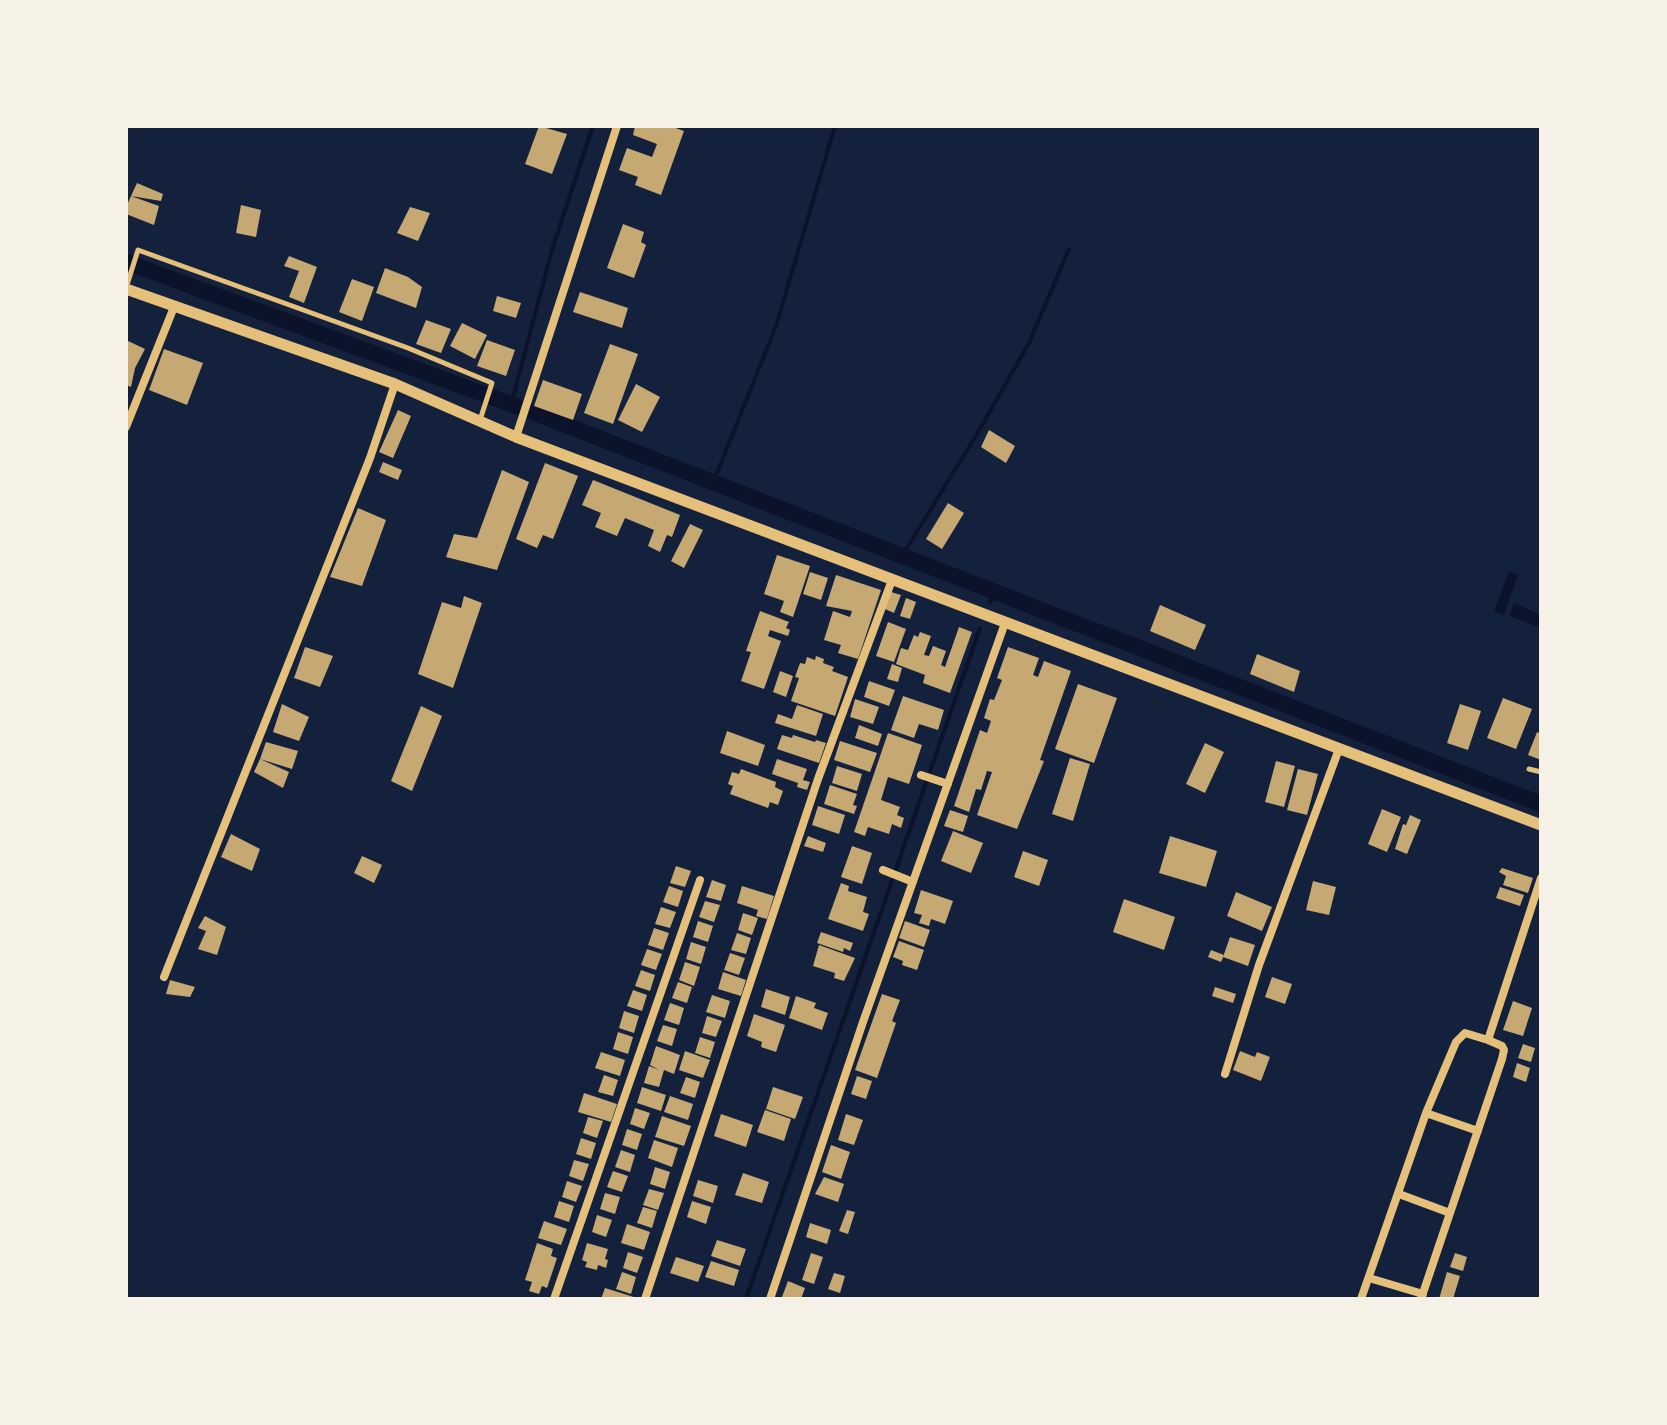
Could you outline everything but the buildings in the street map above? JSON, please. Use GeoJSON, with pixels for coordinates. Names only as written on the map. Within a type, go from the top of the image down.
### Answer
{"type":"FeatureCollection","features":[{"type":"Feature","properties":{"kind":"street"},"geometry":{"type":"LineString","coordinates":[[518,431],[617,126]]}},
{"type":"Feature","properties":{"kind":"street"},"geometry":{"type":"LineString","coordinates":[[127,285],[174,307],[395,384],[479,421],[518,431],[892,580],[1541,825]]}},
{"type":"Feature","properties":{"kind":"street"},"geometry":{"type":"LineString","coordinates":[[126,427],[174,307]]}},
{"type":"Feature","properties":{"kind":"street"},"geometry":{"type":"LineString","coordinates":[[164,977],[370,458],[395,384]]}},
{"type":"Feature","properties":{"kind":"street"},"geometry":{"type":"LineString","coordinates":[[645,1299],[818,779],[892,580]]}},
{"type":"Feature","properties":{"kind":"street"},"geometry":{"type":"LineString","coordinates":[[770,1299],[1005,623]]}},
{"type":"Feature","properties":{"kind":"street"},"geometry":{"type":"LineString","coordinates":[[1225,1074],[1259,965],[1339,749]]}},
{"type":"Feature","properties":{"kind":"street"},"geometry":{"type":"LineString","coordinates":[[921,775],[948,784]]}},
{"type":"Feature","properties":{"kind":"street"},"geometry":{"type":"LineString","coordinates":[[883,870],[913,882]]}},
{"type":"Feature","properties":{"kind":"street"},"geometry":{"type":"LineString","coordinates":[[1488,1040],[1541,878]]}},
{"type":"Feature","properties":{"kind":"street"},"geometry":{"type":"LineString","coordinates":[[554,1299],[700,880]]}},
{"type":"Feature","properties":{"kind":"street"},"geometry":{"type":"LineString","coordinates":[[1361,1299],[1426,1113],[1456,1042],[1465,1033],[1488,1040],[1504,1050],[1422,1296],[1369,1278]]}},
{"type":"Feature","properties":{"kind":"street"},"geometry":{"type":"LineString","coordinates":[[1426,1113],[1478,1131]]}},
{"type":"Feature","properties":{"kind":"street"},"geometry":{"type":"LineString","coordinates":[[1399,1194],[1450,1213]]}},
{"type":"Feature","properties":{"kind":"lane"},"geometry":{"type":"LineString","coordinates":[[127,285],[138,250],[393,342],[492,383],[479,421]]}},
{"type":"Feature","properties":{"kind":"lane"},"geometry":{"type":"LineString","coordinates":[[1529,769],[1541,772]]}},
{"type":"Feature","properties":{"kind":"water"},"geometry":{"type":"Polygon","coordinates":[[[1509,571],[1518,575],[1504,615],[1494,612],[1509,571]]]}},
{"type":"Feature","properties":{"kind":"water"},"geometry":{"type":"Polygon","coordinates":[[[1514,603],[1541,615],[1541,628],[1509,616],[1514,603]]]}},
{"type":"Feature","properties":{"kind":"waterway"},"geometry":{"type":"LineString","coordinates":[[511,405],[552,250],[593,126]]}},
{"type":"Feature","properties":{"kind":"waterway"},"geometry":{"type":"LineString","coordinates":[[713,483],[776,326],[835,126]]}},
{"type":"Feature","properties":{"kind":"waterway"},"geometry":{"type":"LineString","coordinates":[[902,556],[1029,343],[1069,249]]}},
{"type":"Feature","properties":{"kind":"waterway"},"geometry":{"type":"LineString","coordinates":[[126,262],[532,412],[1541,804]]}},
{"type":"Feature","properties":{"kind":"waterway"},"geometry":{"type":"LineString","coordinates":[[990,603],[994,592]]}},
{"type":"Feature","properties":{"kind":"waterway"},"geometry":{"type":"LineString","coordinates":[[746,1299],[980,628]]}}]}
